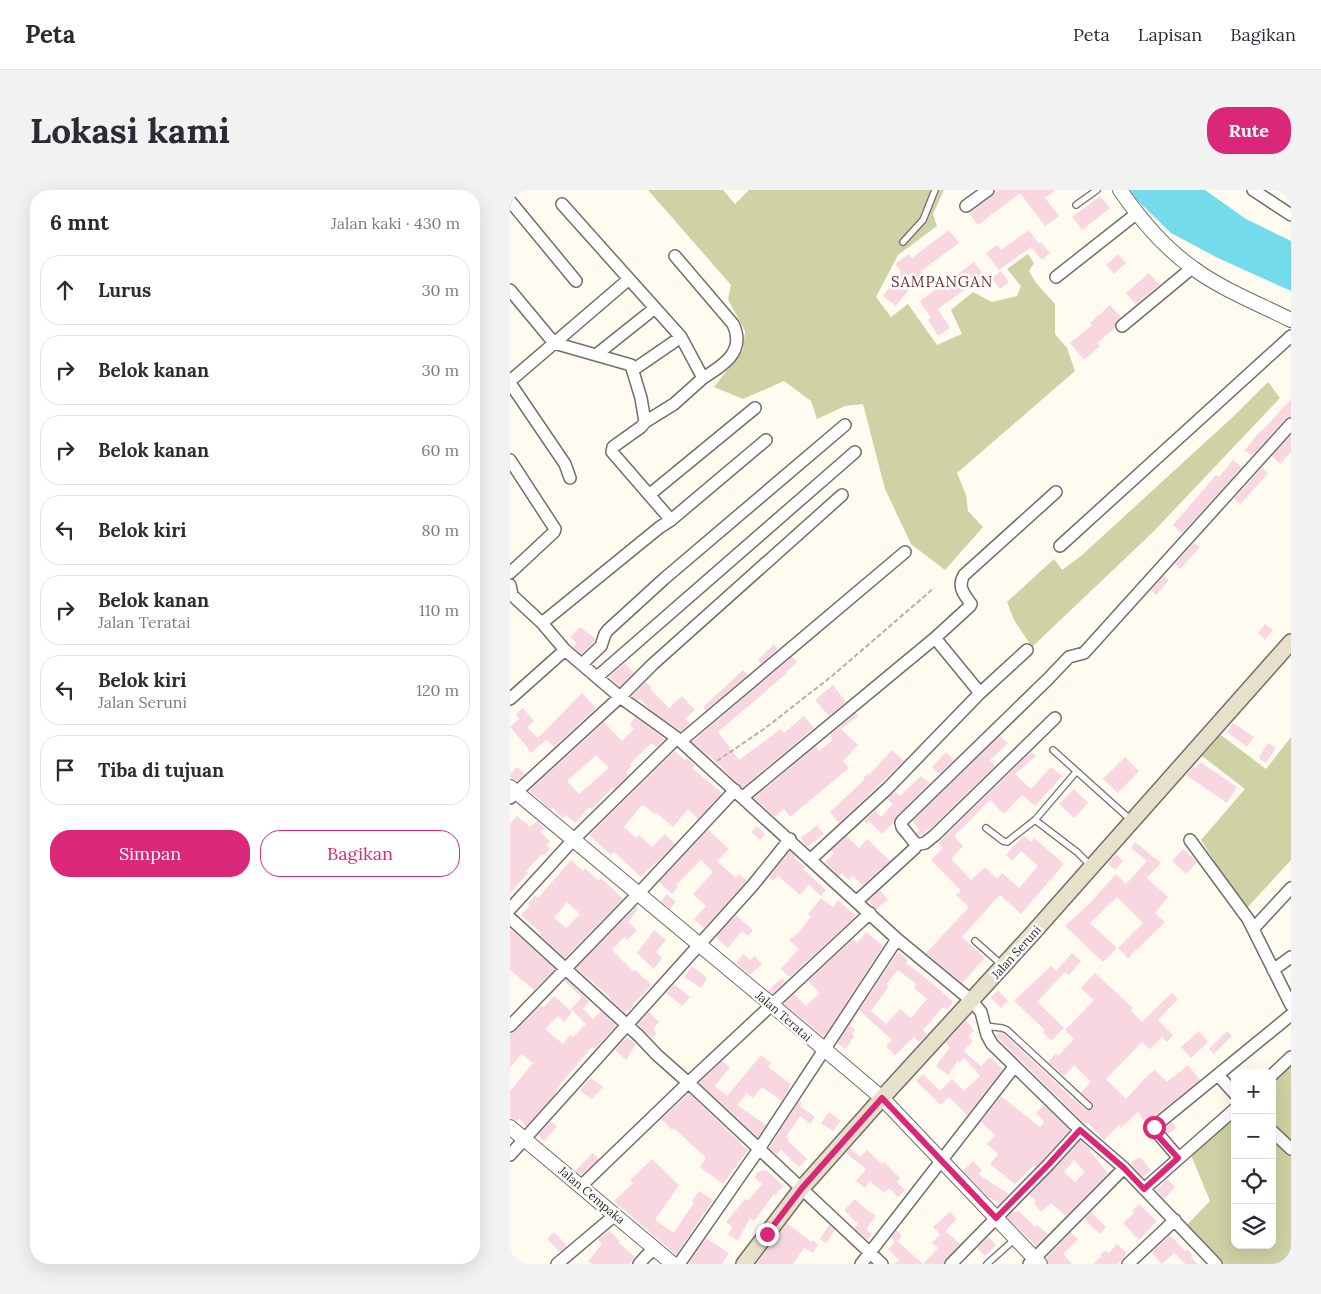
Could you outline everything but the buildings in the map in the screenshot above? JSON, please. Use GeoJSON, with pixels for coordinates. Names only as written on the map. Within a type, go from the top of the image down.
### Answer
{"type":"FeatureCollection","features":[{"type":"Feature","properties":{"kind":"main road","name":"Jalan Seruni"},"geometry":{"type":"LineString","coordinates":[[744,1264],[802,1188],[972,1001],[996,960],[1084,859],[1129,815],[1291,642]]}},
{"type":"Feature","properties":{"kind":"street"},"geometry":{"type":"LineString","coordinates":[[966,206],[988,190]]}},
{"type":"Feature","properties":{"kind":"street"},"geometry":{"type":"LineString","coordinates":[[1120,190],[1136,214],[1169,248],[1192,268],[1291,320]]}},
{"type":"Feature","properties":{"kind":"street"},"geometry":{"type":"LineString","coordinates":[[1253,190],[1291,215]]}},
{"type":"Feature","properties":{"kind":"street"},"geometry":{"type":"LineString","coordinates":[[510,201],[576,281]]}},
{"type":"Feature","properties":{"kind":"street"},"geometry":{"type":"LineString","coordinates":[[562,204],[680,337],[703,378]]}},
{"type":"Feature","properties":{"kind":"street"},"geometry":{"type":"LineString","coordinates":[[1056,277],[1136,214]]}},
{"type":"Feature","properties":{"kind":"street"},"geometry":{"type":"LineString","coordinates":[[671,520],[612,452],[613,447],[645,422],[674,404],[703,378],[721,367],[731,357],[736,347],[737,334],[733,324],[675,256]]}},
{"type":"Feature","properties":{"kind":"street"},"geometry":{"type":"LineString","coordinates":[[1122,326],[1192,268]]}},
{"type":"Feature","properties":{"kind":"street"},"geometry":{"type":"LineString","coordinates":[[570,478],[565,464],[510,382],[629,279]]}},
{"type":"Feature","properties":{"kind":"street"},"geometry":{"type":"LineString","coordinates":[[510,290],[554,343],[628,364],[633,370],[645,422]]}},
{"type":"Feature","properties":{"kind":"street"},"geometry":{"type":"LineString","coordinates":[[596,355],[655,308]]}},
{"type":"Feature","properties":{"kind":"street"},"geometry":{"type":"LineString","coordinates":[[1060,546],[1291,336]]}},
{"type":"Feature","properties":{"kind":"street"},"geometry":{"type":"LineString","coordinates":[[633,370],[680,337]]}},
{"type":"Feature","properties":{"kind":"street"},"geometry":{"type":"LineString","coordinates":[[649,495],[755,408]]}},
{"type":"Feature","properties":{"kind":"street"},"geometry":{"type":"LineString","coordinates":[[915,845],[902,827],[902,821],[1069,657],[1084,653],[1291,424]]}},
{"type":"Feature","properties":{"kind":"street"},"geometry":{"type":"LineString","coordinates":[[582,664],[601,646],[608,630],[658,584],[845,425]]}},
{"type":"Feature","properties":{"kind":"street"},"geometry":{"type":"LineString","coordinates":[[542,623],[671,520],[766,440]]}},
{"type":"Feature","properties":{"kind":"street"},"geometry":{"type":"LineString","coordinates":[[597,677],[855,452]]}},
{"type":"Feature","properties":{"kind":"street"},"geometry":{"type":"LineString","coordinates":[[510,460],[555,529],[510,573]]}},
{"type":"Feature","properties":{"kind":"street"},"geometry":{"type":"LineString","coordinates":[[510,1026],[564,968],[739,793],[934,638],[970,606],[971,604],[961,590],[960,584],[964,575],[1056,492]]}},
{"type":"Feature","properties":{"kind":"street"},"geometry":{"type":"LineString","coordinates":[[512,792],[620,697],[653,664],[842,495]]}},
{"type":"Feature","properties":{"kind":"street"},"geometry":{"type":"LineString","coordinates":[[510,909],[573,840],[679,739],[905,552]]}},
{"type":"Feature","properties":{"kind":"street"},"geometry":{"type":"LineString","coordinates":[[510,585],[512,595],[542,623],[566,650],[620,697],[679,739],[897,939],[972,1001],[982,1012],[991,1042],[1080,1130],[1124,1168],[1216,1264]]}},
{"type":"Feature","properties":{"kind":"street"},"geometry":{"type":"LineString","coordinates":[[934,638],[980,693]]}},
{"type":"Feature","properties":{"kind":"street"},"geometry":{"type":"LineString","coordinates":[[510,699],[566,650]]}},
{"type":"Feature","properties":{"kind":"street"},"geometry":{"type":"LineString","coordinates":[[811,859],[887,789],[980,693],[1027,650]]}},
{"type":"Feature","properties":{"kind":"street"},"geometry":{"type":"LineString","coordinates":[[915,845],[925,843],[935,835],[1055,718]]}},
{"type":"Feature","properties":{"kind":"street","name":"Jalan Teratai"},"geometry":{"type":"LineString","coordinates":[[512,792],[573,840],[882,1098],[1016,1238],[1035,1262]]}},
{"type":"Feature","properties":{"kind":"street"},"geometry":{"type":"LineString","coordinates":[[518,1147],[753,886],[790,840]]}},
{"type":"Feature","properties":{"kind":"street"},"geometry":{"type":"LineString","coordinates":[[1190,840],[1248,919],[1290,1000]]}},
{"type":"Feature","properties":{"kind":"street"},"geometry":{"type":"LineString","coordinates":[[857,901],[912,851],[915,845]]}},
{"type":"Feature","properties":{"kind":"street"},"geometry":{"type":"LineString","coordinates":[[1253,929],[1291,888]]}},
{"type":"Feature","properties":{"kind":"street"},"geometry":{"type":"LineString","coordinates":[[581,1186],[688,1082],[870,913]]}},
{"type":"Feature","properties":{"kind":"street"},"geometry":{"type":"LineString","coordinates":[[510,918],[882,1264]]}},
{"type":"Feature","properties":{"kind":"street"},"geometry":{"type":"LineString","coordinates":[[679,1264],[759,1149],[897,939]]}},
{"type":"Feature","properties":{"kind":"street"},"geometry":{"type":"LineString","coordinates":[[1273,970],[1291,957]]}},
{"type":"Feature","properties":{"kind":"street"},"geometry":{"type":"LineString","coordinates":[[1178,1158],[1158,1136],[1154,1127],[1291,1015]]}},
{"type":"Feature","properties":{"kind":"street"},"geometry":{"type":"LineString","coordinates":[[1276,1071],[1291,1057]]}},
{"type":"Feature","properties":{"kind":"street"},"geometry":{"type":"LineString","coordinates":[[861,1264],[1014,1066]]}},
{"type":"Feature","properties":{"kind":"street"},"geometry":{"type":"LineString","coordinates":[[1218,1075],[1231,1090]]}},
{"type":"Feature","properties":{"kind":"street"},"geometry":{"type":"LineString","coordinates":[[1144,1189],[1231,1112]]}},
{"type":"Feature","properties":{"kind":"street","name":"Jalan Cempaka"},"geometry":{"type":"LineString","coordinates":[[510,1127],[518,1147],[581,1186],[615,1215],[645,1257],[673,1264]]}},
{"type":"Feature","properties":{"kind":"street"},"geometry":{"type":"LineString","coordinates":[[951,1264],[1080,1130]]}},
{"type":"Feature","properties":{"kind":"street"},"geometry":{"type":"LineString","coordinates":[[1276,1135],[1291,1150]]}},
{"type":"Feature","properties":{"kind":"street"},"geometry":{"type":"LineString","coordinates":[[1035,1262],[1124,1168]]}},
{"type":"Feature","properties":{"kind":"street"},"geometry":{"type":"LineString","coordinates":[[557,1264],[615,1215]]}},
{"type":"Feature","properties":{"kind":"street"},"geometry":{"type":"LineString","coordinates":[[1128,1264],[1175,1220]]}},
{"type":"Feature","properties":{"kind":"lane"},"geometry":{"type":"LineString","coordinates":[[903,242],[923,220],[935,190]]}},
{"type":"Feature","properties":{"kind":"lane"},"geometry":{"type":"LineString","coordinates":[[1076,205],[1097,190]]}},
{"type":"Feature","properties":{"kind":"lane"},"geometry":{"type":"LineString","coordinates":[[1052,750],[1129,815]]}},
{"type":"Feature","properties":{"kind":"lane"},"geometry":{"type":"LineString","coordinates":[[986,828],[1007,842],[1035,820],[1076,772]]}},
{"type":"Feature","properties":{"kind":"lane"},"geometry":{"type":"LineString","coordinates":[[1035,820],[1084,859]]}},
{"type":"Feature","properties":{"kind":"lane"},"geometry":{"type":"LineString","coordinates":[[975,941],[996,960]]}},
{"type":"Feature","properties":{"kind":"lane"},"geometry":{"type":"LineString","coordinates":[[985,1026],[1007,1030],[1089,1106]]}},
{"type":"Feature","properties":{"kind":"lane"},"geometry":{"type":"LineString","coordinates":[[987,1264],[1016,1238]]}},
{"type":"Feature","properties":{"kind":"path"},"geometry":{"type":"LineString","coordinates":[[708,766],[764,729],[832,676],[934,588]]}},
{"type":"Feature","properties":{"kind":"green space"},"geometry":{"type":"Polygon","coordinates":[[[648,190],[723,190],[735,204],[749,190],[944,190],[933,214],[937,226],[898,255],[876,297],[891,317],[908,304],[937,345],[962,334],[951,310],[973,292],[992,302],[1017,296],[1021,286],[1007,269],[1028,254],[1034,263],[1029,271],[1036,283],[1055,304],[1055,334],[1067,348],[1075,371],[957,473],[966,495],[968,511],[983,527],[945,570],[911,544],[885,489],[863,404],[845,406],[817,419],[811,401],[784,381],[743,399],[714,387],[743,350],[745,331],[728,299],[731,285],[648,190]]]}},
{"type":"Feature","properties":{"kind":"green space"},"geometry":{"type":"Polygon","coordinates":[[[1268,382],[1280,398],[1153,532],[1032,647],[1014,620],[1007,602],[1054,559],[1062,570],[1081,556],[1236,414],[1268,382]]]}},
{"type":"Feature","properties":{"kind":"green space"},"geometry":{"type":"Polygon","coordinates":[[[1221,735],[1266,769],[1291,737],[1291,860],[1245,910],[1201,840],[1245,789],[1202,756],[1221,735]]]}},
{"type":"Feature","properties":{"kind":"green space"},"geometry":{"type":"Polygon","coordinates":[[[1291,1065],[1291,1264],[1219,1264],[1185,1227],[1210,1201],[1191,1155],[1231,1119],[1231,1249],[1276,1249],[1276,1078],[1291,1065]]]}},
{"type":"Feature","properties":{"kind":"water"},"geometry":{"type":"Polygon","coordinates":[[[1130,190],[1205,190],[1246,219],[1291,241],[1291,291],[1218,258],[1171,233],[1136,199],[1130,190]]]}},
{"type":"Feature","properties":{"kind":"district","name":"SAMPANGAN"},"geometry":{"type":"Point","coordinates":[942,281]}},
{"type":"Feature","properties":{"kind":"route"},"geometry":{"type":"LineString","coordinates":[[767,1234],[802,1188],[882,1098],[996,1218],[1080,1130],[1124,1168],[1144,1189],[1178,1158],[1158,1136],[1154,1127]]}}]}
